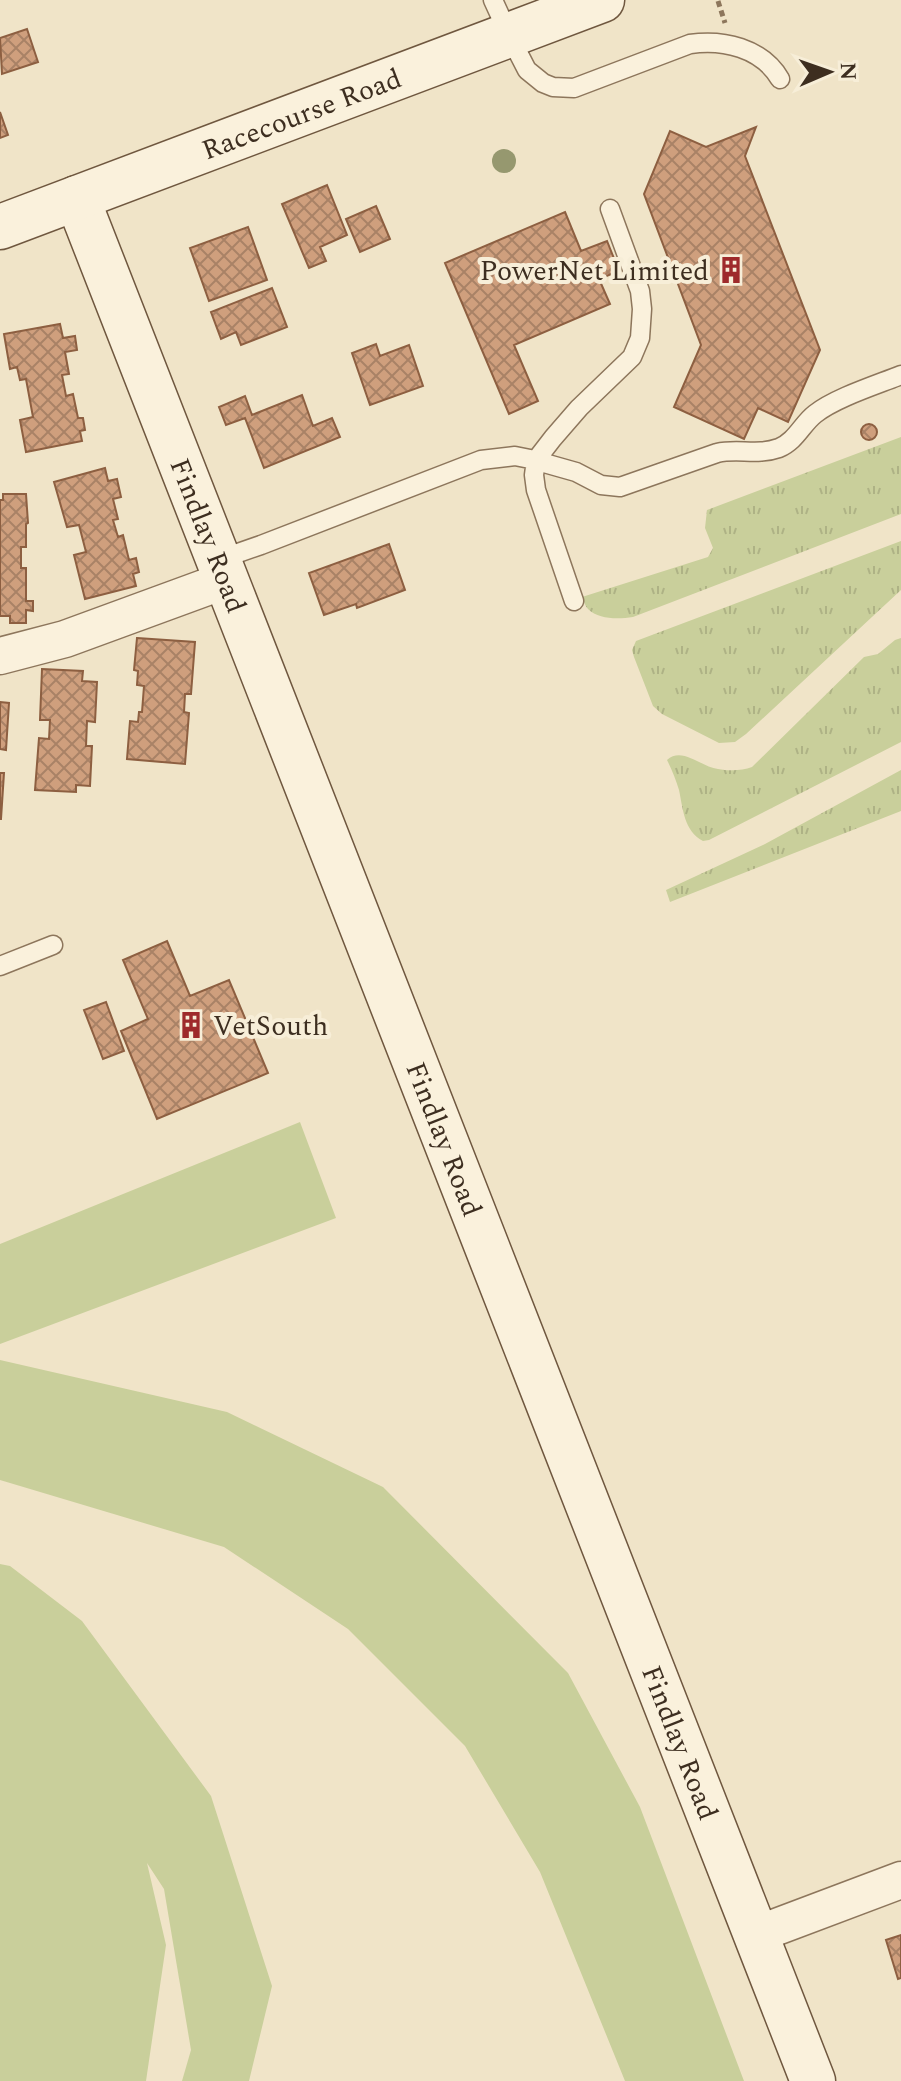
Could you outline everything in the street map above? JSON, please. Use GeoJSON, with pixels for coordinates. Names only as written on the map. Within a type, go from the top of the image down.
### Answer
{"type":"FeatureCollection","features":[{"type":"Feature","properties":{"kind":"street","name":"Racecourse Road"},"geometry":{"type":"LineString","coordinates":[[0,227],[77,198],[501,18],[602,0]]}},
{"type":"Feature","properties":{"kind":"street","name":"Findlay Road"},"geometry":{"type":"LineString","coordinates":[[77,198],[813,2081]]}},
{"type":"Feature","properties":{"kind":"street"},"geometry":{"type":"LineString","coordinates":[[0,656],[65,639],[222,570]]}},
{"type":"Feature","properties":{"kind":"street"},"geometry":{"type":"LineString","coordinates":[[755,1935],[901,1880]]}},
{"type":"Feature","properties":{"kind":"lane"},"geometry":{"type":"LineString","coordinates":[[501,18],[527,70],[553,87],[574,88],[690,44],[708,42],[724,43],[767,61],[780,79]]}},
{"type":"Feature","properties":{"kind":"lane"},"geometry":{"type":"LineString","coordinates":[[574,601],[536,490],[534,475],[536,460],[553,438],[632,357],[640,338],[640,291],[610,209]]}},
{"type":"Feature","properties":{"kind":"lane"},"geometry":{"type":"LineString","coordinates":[[222,570],[261,545],[481,460],[515,456],[536,460],[576,472],[601,485],[620,487],[717,453],[730,450],[764,452],[783,446],[798,435],[815,413],[901,375]]}},
{"type":"Feature","properties":{"kind":"lane"},"geometry":{"type":"LineString","coordinates":[[0,966],[53,945]]}},
{"type":"Feature","properties":{"kind":"path"},"geometry":{"type":"LineString","coordinates":[[718,1],[725,23]]}},
{"type":"Feature","properties":{"kind":"green space"},"geometry":{"type":"Polygon","coordinates":[[[901,437],[901,514],[633,617],[603,617],[586,606],[582,597],[708,557],[713,548],[705,528],[707,510],[901,437]]]}},
{"type":"Feature","properties":{"kind":"green space"},"geometry":{"type":"Polygon","coordinates":[[[901,541],[901,590],[735,742],[719,743],[662,714],[653,706],[632,650],[636,641],[901,541]]]}},
{"type":"Feature","properties":{"kind":"green space"},"geometry":{"type":"Polygon","coordinates":[[[901,638],[901,742],[709,840],[703,841],[697,837],[685,819],[679,790],[667,760],[679,755],[722,770],[752,767],[864,657],[878,654],[901,638]]]}},
{"type":"Feature","properties":{"kind":"green space"},"geometry":{"type":"Polygon","coordinates":[[[901,770],[901,811],[670,902],[666,890],[765,844],[901,770]]]}},
{"type":"Feature","properties":{"kind":"green space"},"geometry":{"type":"Polygon","coordinates":[[[300,1122],[336,1218],[0,1344],[0,1244],[300,1122]]]}},
{"type":"Feature","properties":{"kind":"green space"},"geometry":{"type":"Polygon","coordinates":[[[0,1360],[227,1412],[383,1487],[568,1673],[640,1807],[744,2081],[625,2081],[540,1872],[465,1746],[348,1629],[224,1547],[0,1480],[0,1360]]]}},
{"type":"Feature","properties":{"kind":"green space"},"geometry":{"type":"Polygon","coordinates":[[[0,1564],[10,1566],[82,1621],[211,1796],[272,1986],[249,2081],[182,2081],[191,2050],[164,1889],[147,1863],[166,1945],[146,2081],[0,2081],[0,1564]]]}},
{"type":"Feature","properties":{"kind":"building"},"geometry":{"type":"Polygon","coordinates":[[[27,29],[38,62],[2,74],[0,38],[27,29]]]}},
{"type":"Feature","properties":{"kind":"building"},"geometry":{"type":"Polygon","coordinates":[[[0,112],[8,135],[0,138],[0,112]]]}},
{"type":"Feature","properties":{"kind":"building","name":"PowerNet Limited"},"geometry":{"type":"Polygon","coordinates":[[[756,127],[745,156],[820,350],[788,422],[758,408],[744,439],[674,407],[701,345],[644,194],[670,131],[706,147],[756,127]]]}},
{"type":"Feature","properties":{"kind":"building"},"geometry":{"type":"Polygon","coordinates":[[[327,185],[347,235],[320,247],[326,261],[309,268],[282,204],[327,185]]]}},
{"type":"Feature","properties":{"kind":"building"},"geometry":{"type":"Polygon","coordinates":[[[376,206],[390,239],[360,252],[346,219],[376,206]]]}},
{"type":"Feature","properties":{"kind":"building"},"geometry":{"type":"Polygon","coordinates":[[[565,212],[581,251],[607,241],[619,271],[599,279],[610,304],[514,345],[538,401],[509,414],[445,263],[565,212]]]}},
{"type":"Feature","properties":{"kind":"building"},"geometry":{"type":"Polygon","coordinates":[[[248,227],[267,280],[209,301],[190,248],[248,227]]]}},
{"type":"Feature","properties":{"kind":"building"},"geometry":{"type":"Polygon","coordinates":[[[272,288],[287,327],[241,345],[236,332],[221,339],[211,312],[272,288]]]}},
{"type":"Feature","properties":{"kind":"building"},"geometry":{"type":"Polygon","coordinates":[[[60,324],[63,338],[75,336],[77,350],[65,352],[69,374],[62,375],[66,396],[73,394],[78,418],[83,418],[85,430],[80,431],[82,441],[26,452],[20,420],[33,417],[26,379],[20,380],[17,367],[10,369],[4,334],[60,324]]]}},
{"type":"Feature","properties":{"kind":"building"},"geometry":{"type":"Polygon","coordinates":[[[376,344],[380,356],[409,345],[423,386],[370,405],[352,353],[376,344]]]}},
{"type":"Feature","properties":{"kind":"building"},"geometry":{"type":"Polygon","coordinates":[[[302,395],[313,426],[332,418],[340,437],[264,468],[245,418],[226,425],[219,407],[245,396],[252,415],[302,395]]]}},
{"type":"Feature","properties":{"kind":"building"},"geometry":{"type":"Polygon","coordinates":[[[866,424],[872,424],[877,432],[875,438],[866,440],[861,435],[861,429],[866,424]]]}},
{"type":"Feature","properties":{"kind":"building"},"geometry":{"type":"Polygon","coordinates":[[[105,468],[108,481],[117,479],[121,497],[113,499],[118,519],[113,520],[118,537],[123,535],[129,560],[136,558],[139,572],[133,574],[136,586],[85,599],[74,555],[86,552],[79,525],[67,527],[54,482],[105,468]]]}},
{"type":"Feature","properties":{"kind":"building"},"geometry":{"type":"Polygon","coordinates":[[[3,494],[26,494],[28,523],[26,547],[21,547],[21,568],[26,568],[26,601],[33,601],[33,611],[26,610],[26,623],[10,623],[10,616],[0,616],[0,500],[3,500],[3,494]]]}},
{"type":"Feature","properties":{"kind":"building"},"geometry":{"type":"Polygon","coordinates":[[[389,544],[405,590],[357,608],[356,604],[324,615],[309,573],[389,544]]]}},
{"type":"Feature","properties":{"kind":"building"},"geometry":{"type":"Polygon","coordinates":[[[137,638],[195,642],[191,694],[185,694],[184,712],[189,713],[185,764],[127,759],[130,721],[138,722],[139,712],[142,712],[144,686],[137,685],[138,671],[134,670],[137,638]]]}},
{"type":"Feature","properties":{"kind":"building"},"geometry":{"type":"Polygon","coordinates":[[[42,669],[83,671],[82,681],[97,682],[95,722],[87,721],[86,746],[92,746],[90,786],[76,785],[76,792],[35,790],[39,738],[49,739],[50,720],[40,720],[42,669]]]}},
{"type":"Feature","properties":{"kind":"building"},"geometry":{"type":"Polygon","coordinates":[[[0,702],[9,703],[6,750],[0,749],[0,702]]]}},
{"type":"Feature","properties":{"kind":"building"},"geometry":{"type":"Polygon","coordinates":[[[0,773],[4,773],[1,819],[0,819],[0,773]]]}},
{"type":"Feature","properties":{"kind":"building","name":"VetSouth"},"geometry":{"type":"Polygon","coordinates":[[[167,941],[190,996],[229,980],[268,1073],[157,1119],[121,1031],[148,1019],[123,960],[167,941]]]}},
{"type":"Feature","properties":{"kind":"building"},"geometry":{"type":"Polygon","coordinates":[[[106,1002],[124,1051],[103,1059],[84,1010],[106,1002]]]}},
{"type":"Feature","properties":{"kind":"building"},"geometry":{"type":"Polygon","coordinates":[[[901,1935],[901,1978],[898,1979],[886,1940],[901,1935]]]}},
{"type":"Feature","properties":{"kind":"place","name":"PowerNet Limited"},"geometry":{"type":"Point","coordinates":[731,270]}},
{"type":"Feature","properties":{"kind":"place","name":"VetSouth"},"geometry":{"type":"Point","coordinates":[191,1025]}}]}
